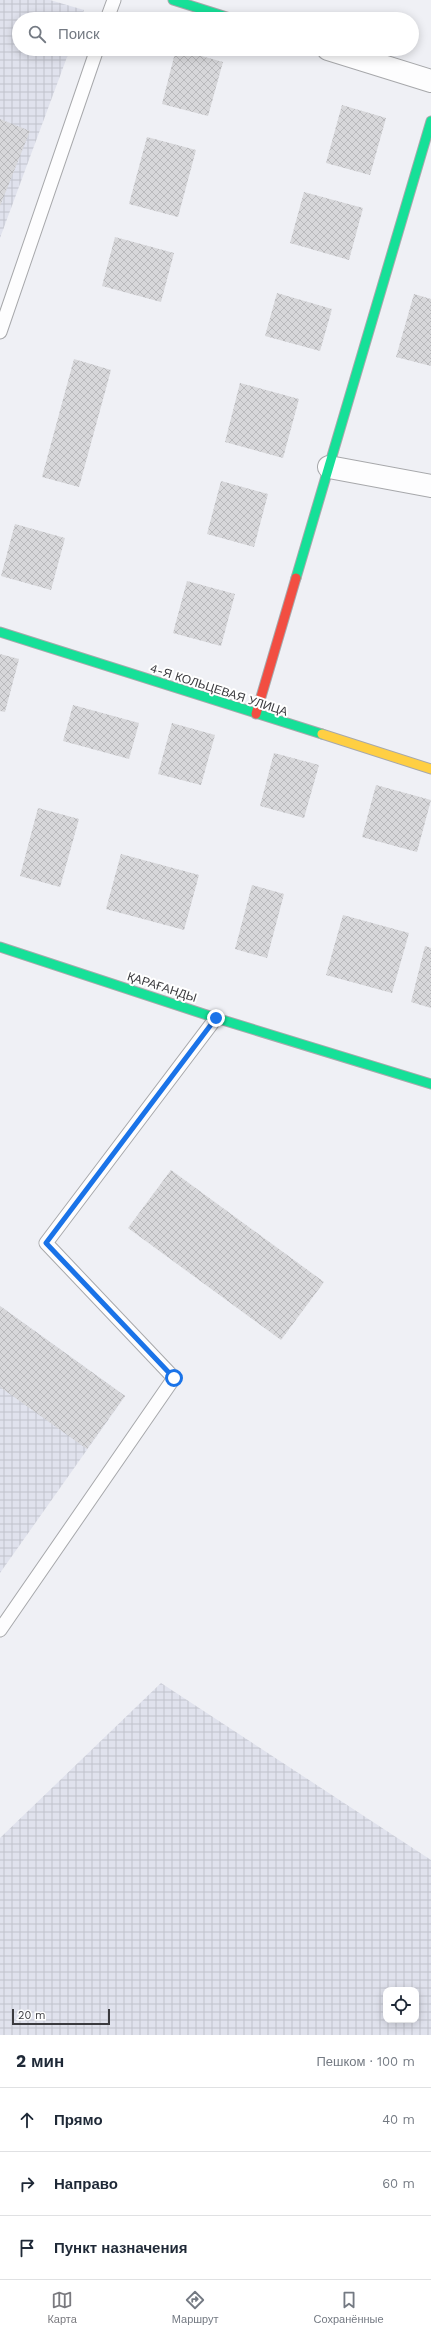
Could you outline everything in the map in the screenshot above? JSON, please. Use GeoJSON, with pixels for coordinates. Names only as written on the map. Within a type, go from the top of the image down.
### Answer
{"type":"FeatureCollection","features":[{"type":"Feature","properties":{"kind":"street"},"geometry":{"type":"LineString","coordinates":[[173,0],[211,12]]}},
{"type":"Feature","properties":{"kind":"street"},"geometry":{"type":"LineString","coordinates":[[351,56],[431,81]]}},
{"type":"Feature","properties":{"kind":"street"},"geometry":{"type":"LineString","coordinates":[[256,714],[431,121]]}},
{"type":"Feature","properties":{"kind":"street"},"geometry":{"type":"LineString","coordinates":[[329,467],[431,486]]}},
{"type":"Feature","properties":{"kind":"street","name":"4-Я КОЛЬЦЕВАЯ УЛИЦА"},"geometry":{"type":"LineString","coordinates":[[0,632],[431,770]]}},
{"type":"Feature","properties":{"kind":"street","name":"ҚАРАҒАНДЫ"},"geometry":{"type":"LineString","coordinates":[[0,947],[216,1018],[431,1084]]}},
{"type":"Feature","properties":{"kind":"lane"},"geometry":{"type":"LineString","coordinates":[[110,12],[114,0]]}},
{"type":"Feature","properties":{"kind":"lane"},"geometry":{"type":"LineString","coordinates":[[0,332],[95,56]]}},
{"type":"Feature","properties":{"kind":"lane"},"geometry":{"type":"LineString","coordinates":[[0,1630],[174,1378],[46,1243],[216,1018]]}},
{"type":"Feature","properties":{"kind":"shaded area"},"geometry":{"type":"Polygon","coordinates":[[[0,0],[50,0],[84,10],[83,12],[12,12],[12,56],[67,56],[0,238],[0,0]]]}},
{"type":"Feature","properties":{"kind":"shaded area"},"geometry":{"type":"Polygon","coordinates":[[[0,1306],[125,1396],[0,1573],[0,1306]]]}},
{"type":"Feature","properties":{"kind":"shaded area"},"geometry":{"type":"Polygon","coordinates":[[[161,1683],[431,1860],[431,2035],[0,2035],[0,1838],[161,1683]]]}},
{"type":"Feature","properties":{"kind":"building"},"geometry":{"type":"Polygon","coordinates":[[[174,56],[201,56],[223,62],[208,116],[162,104],[174,56]]]}},
{"type":"Feature","properties":{"kind":"building"},"geometry":{"type":"Polygon","coordinates":[[[342,105],[386,118],[370,175],[326,163],[342,105]]]}},
{"type":"Feature","properties":{"kind":"building"},"geometry":{"type":"Polygon","coordinates":[[[0,119],[30,131],[0,206],[0,119]]]}},
{"type":"Feature","properties":{"kind":"building"},"geometry":{"type":"Polygon","coordinates":[[[147,137],[196,150],[178,217],[129,204],[147,137]]]}},
{"type":"Feature","properties":{"kind":"building"},"geometry":{"type":"Polygon","coordinates":[[[304,192],[363,208],[349,260],[290,243],[304,192]]]}},
{"type":"Feature","properties":{"kind":"building"},"geometry":{"type":"Polygon","coordinates":[[[115,237],[174,253],[161,302],[102,286],[115,237]]]}},
{"type":"Feature","properties":{"kind":"building"},"geometry":{"type":"Polygon","coordinates":[[[277,293],[332,309],[320,351],[265,336],[277,293]]]}},
{"type":"Feature","properties":{"kind":"building"},"geometry":{"type":"Polygon","coordinates":[[[414,294],[431,299],[431,366],[396,357],[414,294]]]}},
{"type":"Feature","properties":{"kind":"building"},"geometry":{"type":"Polygon","coordinates":[[[74,359],[111,370],[79,487],[42,477],[74,359]]]}},
{"type":"Feature","properties":{"kind":"building"},"geometry":{"type":"Polygon","coordinates":[[[240,383],[299,399],[283,458],[225,442],[240,383]]]}},
{"type":"Feature","properties":{"kind":"building"},"geometry":{"type":"Polygon","coordinates":[[[221,481],[268,494],[254,547],[207,534],[221,481]]]}},
{"type":"Feature","properties":{"kind":"building"},"geometry":{"type":"Polygon","coordinates":[[[15,524],[65,538],[51,590],[1,576],[15,524]]]}},
{"type":"Feature","properties":{"kind":"building"},"geometry":{"type":"Polygon","coordinates":[[[187,581],[235,594],[221,646],[173,633],[187,581]]]}},
{"type":"Feature","properties":{"kind":"building"},"geometry":{"type":"Polygon","coordinates":[[[0,654],[19,659],[5,712],[0,711],[0,654]]]}},
{"type":"Feature","properties":{"kind":"building"},"geometry":{"type":"Polygon","coordinates":[[[73,705],[139,723],[129,759],[63,741],[73,705]]]}},
{"type":"Feature","properties":{"kind":"building"},"geometry":{"type":"Polygon","coordinates":[[[172,723],[215,735],[201,785],[158,774],[172,723]]]}},
{"type":"Feature","properties":{"kind":"building"},"geometry":{"type":"Polygon","coordinates":[[[274,753],[319,765],[304,818],[260,806],[274,753]]]}},
{"type":"Feature","properties":{"kind":"building"},"geometry":{"type":"Polygon","coordinates":[[[376,785],[431,800],[417,852],[362,837],[376,785]]]}},
{"type":"Feature","properties":{"kind":"building"},"geometry":{"type":"Polygon","coordinates":[[[38,808],[79,819],[60,887],[20,876],[38,808]]]}},
{"type":"Feature","properties":{"kind":"building"},"geometry":{"type":"Polygon","coordinates":[[[121,854],[199,875],[184,930],[106,909],[121,854]]]}},
{"type":"Feature","properties":{"kind":"building"},"geometry":{"type":"Polygon","coordinates":[[[252,885],[284,894],[267,958],[235,949],[252,885]]]}},
{"type":"Feature","properties":{"kind":"building"},"geometry":{"type":"Polygon","coordinates":[[[343,915],[409,933],[392,993],[326,975],[343,915]]]}},
{"type":"Feature","properties":{"kind":"building"},"geometry":{"type":"Polygon","coordinates":[[[425,946],[431,948],[431,1008],[411,1002],[425,946]]]}},
{"type":"Feature","properties":{"kind":"building"},"geometry":{"type":"Polygon","coordinates":[[[171,1170],[324,1282],[281,1340],[128,1228],[171,1170]]]}},
{"type":"Feature","properties":{"kind":"building"},"geometry":{"type":"Polygon","coordinates":[[[0,1306],[125,1396],[87,1449],[0,1387],[0,1306]]]}},
{"type":"Feature","properties":{"kind":"traffic: fast"},"geometry":{"type":"LineString","coordinates":[[173,0],[211,12]]}},
{"type":"Feature","properties":{"kind":"traffic: fast"},"geometry":{"type":"LineString","coordinates":[[296,578],[431,121]]}},
{"type":"Feature","properties":{"kind":"traffic: fast"},"geometry":{"type":"LineString","coordinates":[[0,632],[322,734]]}},
{"type":"Feature","properties":{"kind":"traffic: fast"},"geometry":{"type":"LineString","coordinates":[[0,947],[216,1018],[431,1084]]}},
{"type":"Feature","properties":{"kind":"traffic: slow"},"geometry":{"type":"LineString","coordinates":[[322,734],[431,769]]}},
{"type":"Feature","properties":{"kind":"traffic: jam"},"geometry":{"type":"LineString","coordinates":[[256,714],[296,578]]}},
{"type":"Feature","properties":{"kind":"route"},"geometry":{"type":"LineString","coordinates":[[174,1378],[46,1243],[216,1018]]}}]}
